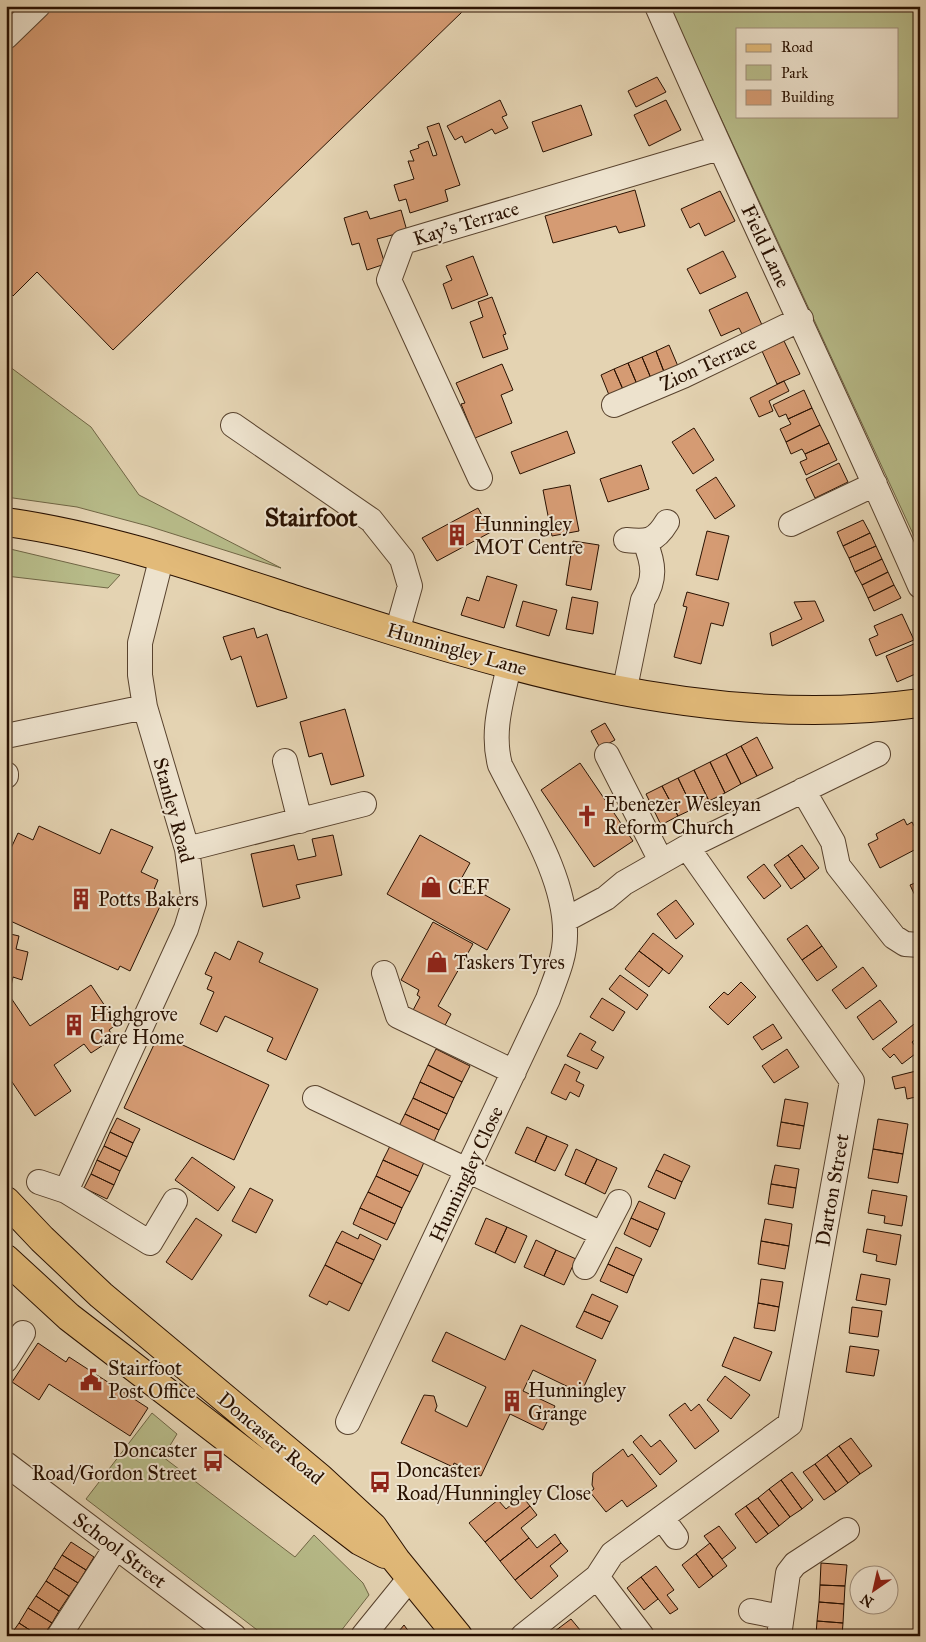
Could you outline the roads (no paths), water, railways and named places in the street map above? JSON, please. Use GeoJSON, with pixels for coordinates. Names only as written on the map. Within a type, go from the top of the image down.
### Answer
{"type":"FeatureCollection","features":[{"type":"Feature","properties":{"kind":"main road","name":"Hunningley Lane"},"geometry":{"type":"LineString","coordinates":[[6,522],[108,541],[162,556],[509,666],[624,692],[696,702],[803,711],[887,708],[920,703]]}},
{"type":"Feature","properties":{"kind":"main road","name":"Doncaster Road"},"geometry":{"type":"LineString","coordinates":[[6,1201],[42,1239],[101,1295],[320,1478],[373,1527],[403,1569],[458,1636]]}},
{"type":"Feature","properties":{"kind":"main road","name":"Doncaster Road"},"geometry":{"type":"LineString","coordinates":[[6,1259],[69,1317],[129,1364],[237,1444],[360,1541],[403,1569]]}},
{"type":"Feature","properties":{"kind":"street"},"geometry":{"type":"LineString","coordinates":[[6,36],[38,6]]}},
{"type":"Feature","properties":{"kind":"street","name":"Field Lane"},"geometry":{"type":"LineString","coordinates":[[657,6],[719,148],[801,319],[920,586]]}},
{"type":"Feature","properties":{"kind":"street","name":"Kay's Terrace"},"geometry":{"type":"LineString","coordinates":[[480,478],[389,280],[403,242],[719,148]]}},
{"type":"Feature","properties":{"kind":"street","name":"Zion Terrace"},"geometry":{"type":"LineString","coordinates":[[614,405],[683,376],[801,319]]}},
{"type":"Feature","properties":{"kind":"street"},"geometry":{"type":"LineString","coordinates":[[233,425],[371,520],[402,559],[410,586],[397,632]]}},
{"type":"Feature","properties":{"kind":"street"},"geometry":{"type":"LineString","coordinates":[[791,524],[875,484]]}},
{"type":"Feature","properties":{"kind":"street"},"geometry":{"type":"LineString","coordinates":[[624,692],[643,600],[651,587],[654,573],[653,561],[635,541],[659,534],[667,522]]}},
{"type":"Feature","properties":{"kind":"street","name":"Stanley Road"},"geometry":{"type":"LineString","coordinates":[[66,1191],[186,929],[194,903],[187,849],[145,707],[140,675],[140,643],[162,556]]}},
{"type":"Feature","properties":{"kind":"street","name":"Hunningley Close"},"geometry":{"type":"LineString","coordinates":[[348,1422],[548,999],[563,954],[565,920],[555,876],[500,765],[496,750],[497,718],[509,666]]}},
{"type":"Feature","properties":{"kind":"street"},"geometry":{"type":"LineString","coordinates":[[6,736],[145,707]]}},
{"type":"Feature","properties":{"kind":"street"},"geometry":{"type":"LineString","coordinates":[[565,920],[606,898],[624,883],[687,847],[878,754]]}},
{"type":"Feature","properties":{"kind":"street"},"geometry":{"type":"LineString","coordinates":[[607,755],[661,862]]}},
{"type":"Feature","properties":{"kind":"street"},"geometry":{"type":"LineString","coordinates":[[285,761],[300,820]]}},
{"type":"Feature","properties":{"kind":"street"},"geometry":{"type":"LineString","coordinates":[[803,790],[833,842],[838,866],[894,937],[906,944],[920,945]]}},
{"type":"Feature","properties":{"kind":"street"},"geometry":{"type":"LineString","coordinates":[[187,849],[364,804]]}},
{"type":"Feature","properties":{"kind":"street","name":"Darton Street"},"geometry":{"type":"LineString","coordinates":[[523,1636],[597,1577],[612,1554],[790,1424],[852,1081],[687,847]]}},
{"type":"Feature","properties":{"kind":"street"},"geometry":{"type":"LineString","coordinates":[[384,973],[398,1016],[514,1072]]}},
{"type":"Feature","properties":{"kind":"street"},"geometry":{"type":"LineString","coordinates":[[315,1098],[602,1234]]}},
{"type":"Feature","properties":{"kind":"street"},"geometry":{"type":"LineString","coordinates":[[39,1182],[66,1191],[150,1243],[175,1202]]}},
{"type":"Feature","properties":{"kind":"street"},"geometry":{"type":"LineString","coordinates":[[585,1267],[619,1202]]}},
{"type":"Feature","properties":{"kind":"street"},"geometry":{"type":"LineString","coordinates":[[6,1360],[24,1333]]}},
{"type":"Feature","properties":{"kind":"street","name":"School Street"},"geometry":{"type":"LineString","coordinates":[[6,1464],[234,1636]]}},
{"type":"Feature","properties":{"kind":"street"},"geometry":{"type":"LineString","coordinates":[[662,1518],[676,1537]]}},
{"type":"Feature","properties":{"kind":"street"},"geometry":{"type":"LineString","coordinates":[[751,1611],[780,1627],[788,1573],[795,1564],[846,1530]]}},
{"type":"Feature","properties":{"kind":"street"},"geometry":{"type":"LineString","coordinates":[[59,1636],[116,1546]]}},
{"type":"Feature","properties":{"kind":"street"},"geometry":{"type":"LineString","coordinates":[[364,1636],[403,1569]]}},
{"type":"Feature","properties":{"kind":"street"},"geometry":{"type":"LineString","coordinates":[[597,1577],[642,1636]]}},
{"type":"Feature","properties":{"kind":"place","name":"Hunningley MOT Centre"},"geometry":{"type":"Point","coordinates":[457,535]}},
{"type":"Feature","properties":{"kind":"place","name":"Ebenezer Wesleyan Reform Church"},"geometry":{"type":"Point","coordinates":[587,816]}},
{"type":"Feature","properties":{"kind":"place","name":"CEF"},"geometry":{"type":"Point","coordinates":[431,887]}},
{"type":"Feature","properties":{"kind":"place","name":"Potts Bakers"},"geometry":{"type":"Point","coordinates":[81,899]}},
{"type":"Feature","properties":{"kind":"place","name":"Taskers Tyres"},"geometry":{"type":"Point","coordinates":[437,962]}},
{"type":"Feature","properties":{"kind":"place","name":"Highgrove Care Home"},"geometry":{"type":"Point","coordinates":[74,1025]}},
{"type":"Feature","properties":{"kind":"place","name":"Stairfoot Post Office"},"geometry":{"type":"Point","coordinates":[91,1380]}},
{"type":"Feature","properties":{"kind":"place","name":"Hunningley Grange"},"geometry":{"type":"Point","coordinates":[512,1401]}},
{"type":"Feature","properties":{"kind":"place","name":"Doncaster Road/Gordon Street"},"geometry":{"type":"Point","coordinates":[213,1461]}},
{"type":"Feature","properties":{"kind":"place","name":"Doncaster Road/Hunningley Close"},"geometry":{"type":"Point","coordinates":[380,1482]}},
{"type":"Feature","properties":{"kind":"district","name":"Stairfoot"},"geometry":{"type":"Point","coordinates":[311,517]}}]}
